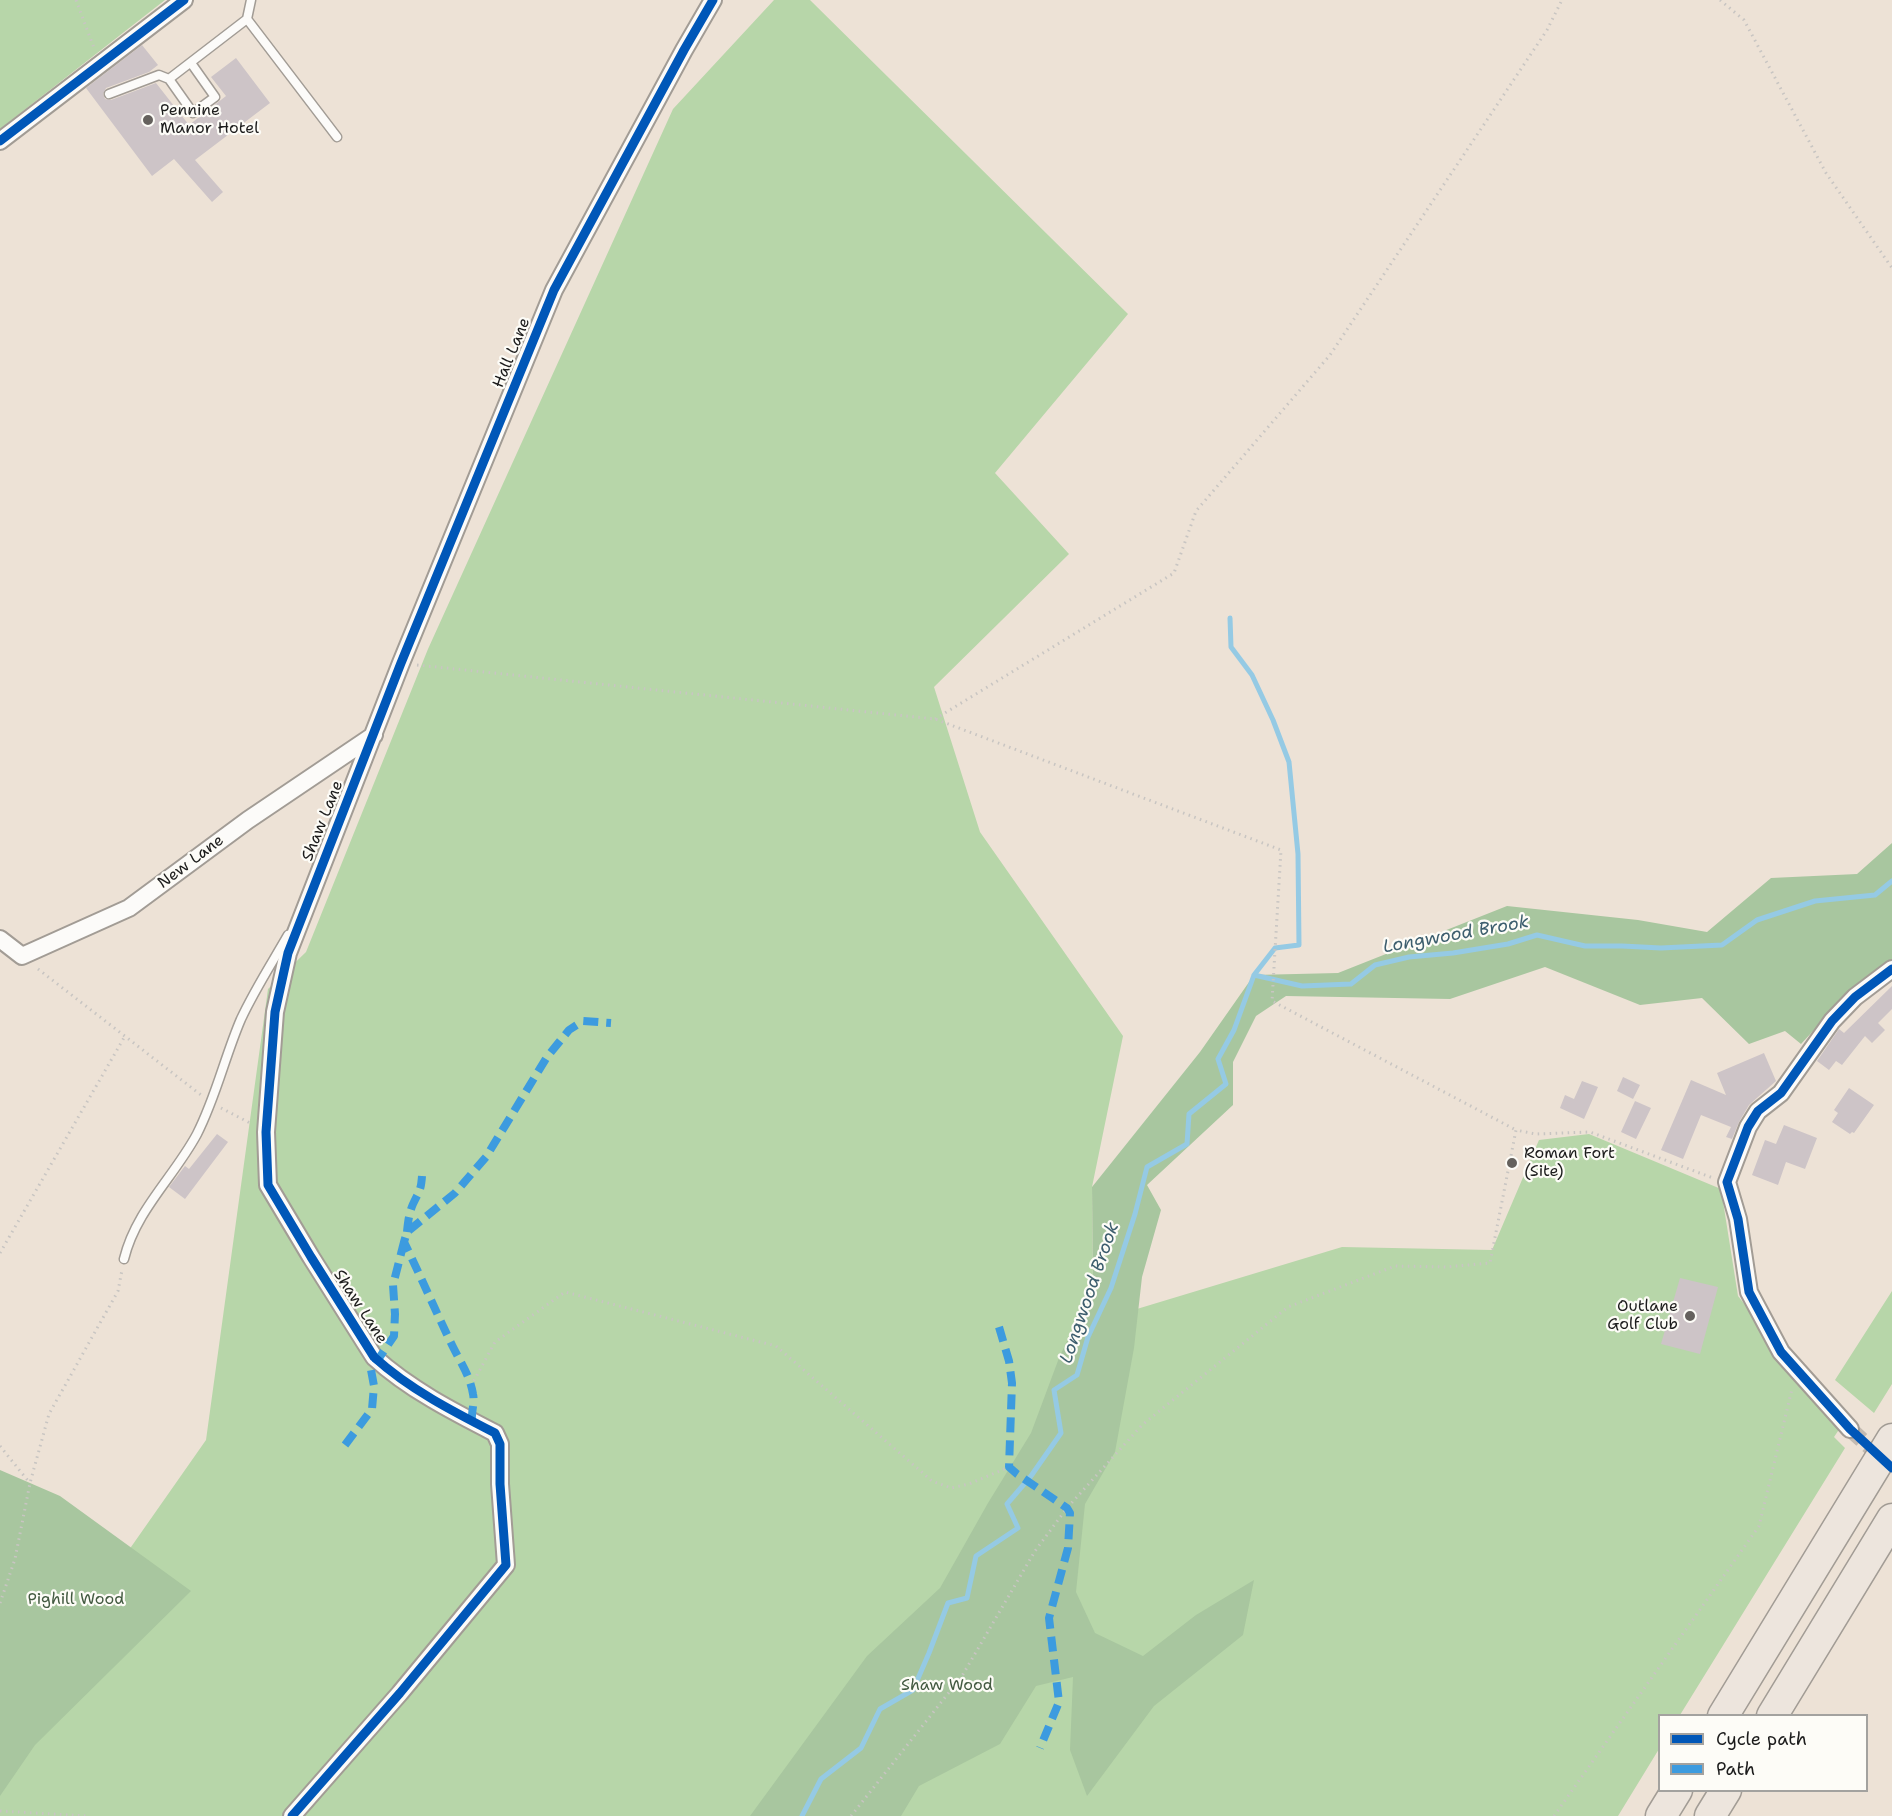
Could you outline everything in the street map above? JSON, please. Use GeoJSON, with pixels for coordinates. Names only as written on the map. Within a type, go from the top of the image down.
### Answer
{"type":"FeatureCollection","features":[{"type":"Feature","properties":{"kind":"highway"},"geometry":{"type":"LineString","coordinates":[[1724,1714],[1892,1439]]}},
{"type":"Feature","properties":{"kind":"highway"},"geometry":{"type":"LineString","coordinates":[[1773,1714],[1892,1519]]}},
{"type":"Feature","properties":{"kind":"highway"},"geometry":{"type":"LineString","coordinates":[[1661,1816],[1676,1792]]}},
{"type":"Feature","properties":{"kind":"highway"},"geometry":{"type":"LineString","coordinates":[[1710,1816],[1725,1792]]}},
{"type":"Feature","properties":{"kind":"street"},"geometry":{"type":"LineString","coordinates":[[0,141],[184,0]]}},
{"type":"Feature","properties":{"kind":"street","name":"Hall Lane"},"geometry":{"type":"LineString","coordinates":[[374,735],[401,663],[554,290],[713,0]]}},
{"type":"Feature","properties":{"kind":"street","name":"Shaw Lane"},"geometry":{"type":"LineString","coordinates":[[292,1816],[400,1693],[506,1565],[500,1484],[500,1444],[495,1433],[420,1391],[387,1369],[375,1357],[310,1257],[268,1185],[266,1132],[274,1012],[288,953],[374,735]]}},
{"type":"Feature","properties":{"kind":"street","name":"New Lane"},"geometry":{"type":"LineString","coordinates":[[22,956],[129,909],[248,820],[374,735]]}},
{"type":"Feature","properties":{"kind":"street"},"geometry":{"type":"LineString","coordinates":[[0,939],[22,956]]}},
{"type":"Feature","properties":{"kind":"street"},"geometry":{"type":"LineString","coordinates":[[1850,1429],[1781,1352],[1749,1292],[1738,1219],[1727,1182],[1748,1127],[1758,1111],[1781,1093],[1832,1021],[1855,997],[1892,969]]}},
{"type":"Feature","properties":{"kind":"lane"},"geometry":{"type":"LineString","coordinates":[[169,79],[247,20],[251,0]]}},
{"type":"Feature","properties":{"kind":"lane"},"geometry":{"type":"LineString","coordinates":[[247,20],[338,137]]}},
{"type":"Feature","properties":{"kind":"lane"},"geometry":{"type":"LineString","coordinates":[[109,94],[159,75],[169,79],[193,113],[215,97],[190,63]]}},
{"type":"Feature","properties":{"kind":"lane"},"geometry":{"type":"LineString","coordinates":[[124,1259],[128,1242],[147,1208],[196,1136],[206,1116],[241,1019],[261,980],[306,905]]}},
{"type":"Feature","properties":{"kind":"path"},"geometry":{"type":"LineString","coordinates":[[76,0],[100,64]]}},
{"type":"Feature","properties":{"kind":"path"},"geometry":{"type":"LineString","coordinates":[[935,719],[1174,573],[1196,511],[1330,355],[1547,30],[1562,0]]}},
{"type":"Feature","properties":{"kind":"path"},"geometry":{"type":"LineString","coordinates":[[1720,0],[1744,20],[1826,173],[1892,268]]}},
{"type":"Feature","properties":{"kind":"path"},"geometry":{"type":"LineString","coordinates":[[401,663],[935,719],[1281,850],[1272,1001],[1516,1130],[1535,1134],[1590,1132],[1716,1180],[1727,1182]]}},
{"type":"Feature","properties":{"kind":"path"},"geometry":{"type":"LineString","coordinates":[[22,956],[210,1102],[266,1132]]}},
{"type":"Feature","properties":{"kind":"path"},"geometry":{"type":"LineString","coordinates":[[0,1253],[125,1036]]}},
{"type":"Feature","properties":{"kind":"path"},"geometry":{"type":"LineString","coordinates":[[851,1816],[962,1676],[1047,1534],[1067,1508],[1142,1425],[1288,1307],[1395,1266],[1446,1267],[1490,1263],[1516,1130]]}},
{"type":"Feature","properties":{"kind":"path"},"geometry":{"type":"LineString","coordinates":[[0,1603],[15,1559],[30,1483],[49,1414],[118,1291],[124,1259]]}},
{"type":"Feature","properties":{"kind":"path"},"geometry":{"type":"LineString","coordinates":[[471,1386],[495,1342],[565,1292],[776,1346],[932,1481],[951,1488],[969,1484],[1009,1467]]}},
{"type":"Feature","properties":{"kind":"path"},"geometry":{"type":"LineString","coordinates":[[1554,1816],[1759,1526],[1796,1369]]}},
{"type":"Feature","properties":{"kind":"path"},"geometry":{"type":"LineString","coordinates":[[0,1446],[30,1483]]}},
{"type":"Feature","properties":{"kind":"path"},"geometry":{"type":"LineString","coordinates":[[0,1811],[87,1816]]}},
{"type":"Feature","properties":{"kind":"green space"},"geometry":{"type":"Polygon","coordinates":[[[0,0],[165,0],[0,129],[0,0]]]}},
{"type":"Feature","properties":{"kind":"green space","name":"Outlane Golf Club"},"geometry":{"type":"Polygon","coordinates":[[[774,0],[810,0],[1128,314],[995,473],[1069,554],[934,687],[980,832],[1123,1036],[1092,1187],[1093,1286],[1074,1328],[1342,1247],[1492,1250],[1539,1140],[1589,1134],[1721,1189],[1738,1296],[1842,1425],[1834,1437],[1845,1448],[1681,1714],[1658,1714],[1658,1751],[1618,1816],[0,1816],[0,1734],[206,1440],[268,989],[306,952],[428,649],[673,109],[774,0]]]}},
{"type":"Feature","properties":{"kind":"green space","name":"Shaw Wood"},"geometry":{"type":"Polygon","coordinates":[[[1892,843],[1892,964],[1851,990],[1801,1044],[1785,1031],[1749,1044],[1702,998],[1640,1005],[1545,967],[1450,999],[1286,996],[1256,1016],[1233,1062],[1233,1105],[1147,1185],[1161,1210],[1142,1277],[1134,1348],[1115,1452],[1085,1504],[1076,1592],[1095,1633],[1143,1656],[1196,1615],[1254,1580],[1243,1635],[1154,1706],[1087,1796],[1070,1750],[1073,1677],[1036,1686],[1000,1744],[919,1786],[901,1816],[750,1816],[867,1656],[940,1588],[1031,1433],[1059,1358],[1093,1286],[1092,1187],[1200,1052],[1254,975],[1338,973],[1507,906],[1638,920],[1707,932],[1771,878],[1857,874],[1892,843]]]}},
{"type":"Feature","properties":{"kind":"green space"},"geometry":{"type":"Polygon","coordinates":[[[1892,1291],[1892,1384],[1874,1413],[1835,1380],[1892,1291]]]}},
{"type":"Feature","properties":{"kind":"green space","name":"Pighill Wood"},"geometry":{"type":"Polygon","coordinates":[[[0,1470],[60,1496],[191,1591],[35,1745],[0,1796],[0,1470]]]}},
{"type":"Feature","properties":{"kind":"building","name":"Pennine Manor Hotel"},"geometry":{"type":"Polygon","coordinates":[[[142,45],[158,65],[149,72],[106,88],[103,94],[105,99],[111,100],[156,83],[189,125],[226,96],[211,77],[236,58],[270,103],[195,160],[223,192],[212,202],[174,159],[152,176],[86,88],[142,45]]]}},
{"type":"Feature","properties":{"kind":"building"},"geometry":{"type":"Polygon","coordinates":[[[1892,986],[1892,1009],[1878,1023],[1885,1030],[1872,1043],[1865,1036],[1842,1065],[1836,1061],[1829,1070],[1817,1061],[1839,1029],[1844,1033],[1892,986]]]}},
{"type":"Feature","properties":{"kind":"building"},"geometry":{"type":"Polygon","coordinates":[[[1764,1053],[1776,1081],[1749,1105],[1732,1139],[1726,1137],[1731,1127],[1701,1115],[1683,1159],[1661,1150],[1691,1080],[1726,1095],[1717,1073],[1764,1053]]]}},
{"type":"Feature","properties":{"kind":"building"},"geometry":{"type":"Polygon","coordinates":[[[1623,1077],[1640,1085],[1633,1099],[1617,1091],[1623,1077]]]}},
{"type":"Feature","properties":{"kind":"building"},"geometry":{"type":"Polygon","coordinates":[[[1582,1081],[1598,1087],[1584,1119],[1560,1108],[1565,1095],[1574,1099],[1582,1081]]]}},
{"type":"Feature","properties":{"kind":"building"},"geometry":{"type":"Polygon","coordinates":[[[1849,1088],[1874,1105],[1854,1133],[1850,1134],[1832,1122],[1838,1113],[1834,1110],[1849,1088]]]}},
{"type":"Feature","properties":{"kind":"building"},"geometry":{"type":"Polygon","coordinates":[[[1635,1101],[1651,1108],[1636,1139],[1621,1132],[1635,1101]]]}},
{"type":"Feature","properties":{"kind":"building"},"geometry":{"type":"Polygon","coordinates":[[[1784,1125],[1817,1138],[1805,1169],[1786,1162],[1778,1185],[1752,1175],[1765,1140],[1776,1144],[1784,1125]]]}},
{"type":"Feature","properties":{"kind":"building"},"geometry":{"type":"Polygon","coordinates":[[[217,1134],[228,1142],[185,1199],[169,1187],[185,1166],[189,1169],[217,1134]]]}},
{"type":"Feature","properties":{"kind":"building","name":"Outlane Golf Club"},"geometry":{"type":"Polygon","coordinates":[[[1680,1278],[1718,1287],[1700,1354],[1661,1344],[1680,1278]]]}},
{"type":"Feature","properties":{"kind":"waterway"},"geometry":{"type":"LineString","coordinates":[[1230,618],[1231,647],[1252,675],[1289,762],[1298,854],[1299,945],[1275,948],[1254,975]]}},
{"type":"Feature","properties":{"kind":"waterway","name":"Longwood Brook"},"geometry":{"type":"LineString","coordinates":[[802,1816],[821,1779],[861,1748],[880,1709],[913,1690],[948,1603],[967,1598],[976,1556],[1018,1528],[1007,1504],[1031,1476],[1061,1433],[1054,1390],[1077,1375],[1088,1337],[1111,1288],[1135,1214],[1147,1167],[1187,1144],[1189,1114],[1226,1084],[1218,1059],[1234,1030],[1254,975],[1302,986],[1351,984],[1375,965],[1409,957],[1508,944],[1537,935],[1585,946],[1661,948],[1722,945],[1757,920],[1815,901],[1875,895],[1892,881]]}},
{"type":"Feature","properties":{"kind":"tunnel"},"geometry":{"type":"LineString","coordinates":[[1850,1429],[1885,1461]]}},
{"type":"Feature","properties":{"kind":"marked path"},"geometry":{"type":"LineString","coordinates":[[472,1421],[473,1397],[470,1381],[404,1242],[407,1232],[455,1193],[486,1157],[547,1057],[569,1030],[583,1021],[611,1023]]}},
{"type":"Feature","properties":{"kind":"marked path"},"geometry":{"type":"LineString","coordinates":[[407,1232],[408,1221],[422,1176]]}},
{"type":"Feature","properties":{"kind":"marked path"},"geometry":{"type":"LineString","coordinates":[[345,1445],[372,1409],[374,1386],[371,1370],[394,1336],[393,1285],[404,1242]]}},
{"type":"Feature","properties":{"kind":"marked path"},"geometry":{"type":"LineString","coordinates":[[999,1327],[1009,1361],[1012,1383],[1009,1467],[1067,1508],[1070,1513],[1068,1548],[1049,1618],[1059,1702],[1040,1748]]}},
{"type":"Feature","properties":{"kind":"cycle path"},"geometry":{"type":"LineString","coordinates":[[0,141],[184,0]]}},
{"type":"Feature","properties":{"kind":"cycle path"},"geometry":{"type":"LineString","coordinates":[[292,1816],[400,1693],[506,1565],[500,1484],[500,1444],[495,1433],[417,1390],[374,1357],[268,1185],[266,1132],[275,1012],[288,953],[401,663],[554,290],[713,0]]}},
{"type":"Feature","properties":{"kind":"cycle path"},"geometry":{"type":"LineString","coordinates":[[1892,969],[1855,997],[1832,1021],[1781,1093],[1758,1111],[1748,1127],[1727,1182],[1738,1219],[1749,1292],[1781,1352],[1850,1429],[1892,1468]]}},
{"type":"Feature","properties":{"kind":"place","name":"Pennine Manor Hotel"},"geometry":{"type":"Point","coordinates":[148,120]}},
{"type":"Feature","properties":{"kind":"place","name":"Roman Fort (Site)"},"geometry":{"type":"Point","coordinates":[1512,1163]}},
{"type":"Feature","properties":{"kind":"place","name":"Outlane Golf Club"},"geometry":{"type":"Point","coordinates":[1690,1316]}}]}
